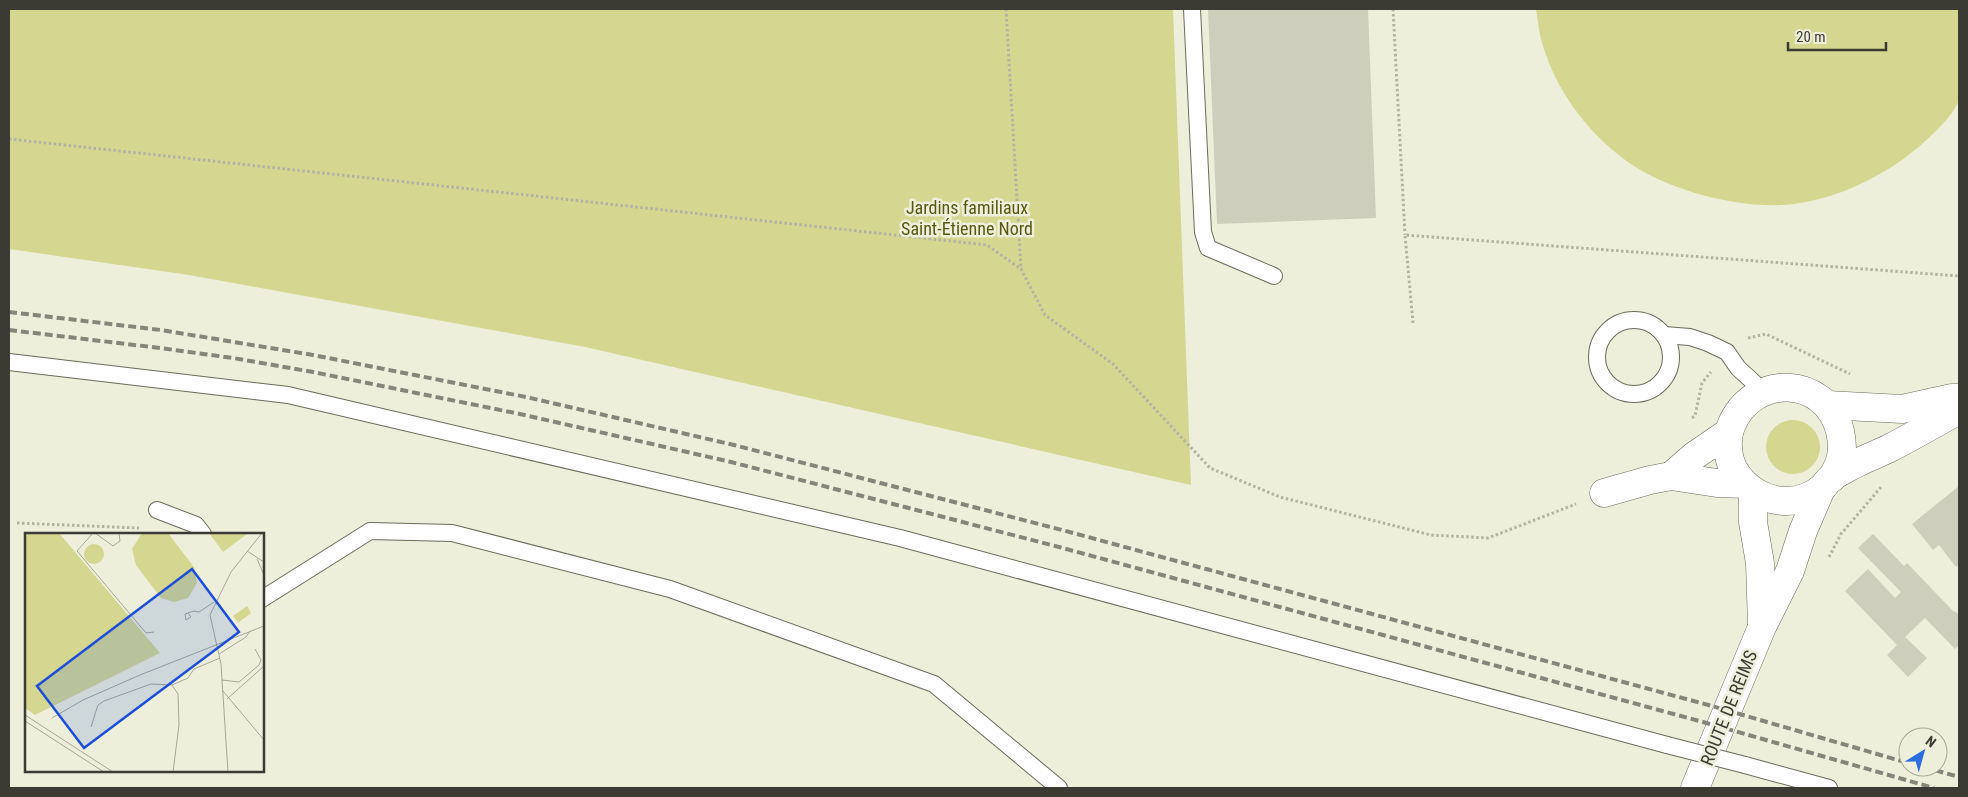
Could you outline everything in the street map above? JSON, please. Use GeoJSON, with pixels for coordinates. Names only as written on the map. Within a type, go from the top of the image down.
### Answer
{"type":"FeatureCollection","features":[{"type":"Feature","properties":{"kind":"street","name":"ROUTE DE REIMS"},"geometry":{"type":"LineString","coordinates":[[1695,788],[1762,627],[1790,571],[1803,532],[1826,483],[1840,460],[1842,440],[1838,421],[1827,405],[1808,392],[1785,387],[1762,391]]}},
{"type":"Feature","properties":{"kind":"street"},"geometry":{"type":"LineString","coordinates":[[1749,488],[1734,469],[1728,451],[1729,432],[1736,415],[1747,401],[1762,391]]}},
{"type":"Feature","properties":{"kind":"street","name":"ROUTE DE REIMS"},"geometry":{"type":"LineString","coordinates":[[1827,405],[1902,409],[1959,398]]}},
{"type":"Feature","properties":{"kind":"street"},"geometry":{"type":"LineString","coordinates":[[1604,493],[1671,476],[1749,488],[1770,499],[1788,501],[1806,498],[1826,483],[1959,410]]}},
{"type":"Feature","properties":{"kind":"street"},"geometry":{"type":"LineString","coordinates":[[1671,476],[1694,456],[1729,432]]}},
{"type":"Feature","properties":{"kind":"street","name":"ROUTE DE REIMS"},"geometry":{"type":"LineString","coordinates":[[1749,488],[1760,563],[1762,627]]}},
{"type":"Feature","properties":{"kind":"lane"},"geometry":{"type":"LineString","coordinates":[[1192,9],[1203,232],[1208,248],[1274,276]]}},
{"type":"Feature","properties":{"kind":"lane"},"geometry":{"type":"LineString","coordinates":[[1664,335],[1670,346],[1669,372],[1652,390],[1627,393],[1615,388],[1605,380],[1599,369],[1597,357],[1599,344],[1614,325],[1636,319],[1657,327],[1664,335],[1690,337],[1727,352],[1738,368],[1762,391]]}},
{"type":"Feature","properties":{"kind":"lane"},"geometry":{"type":"LineString","coordinates":[[9,362],[288,395],[900,538],[1828,788]]}},
{"type":"Feature","properties":{"kind":"lane"},"geometry":{"type":"LineString","coordinates":[[157,510],[196,526],[202,533]]}},
{"type":"Feature","properties":{"kind":"lane"},"geometry":{"type":"LineString","coordinates":[[264,598],[370,531],[452,532],[670,589],[934,684],[1059,788]]}},
{"type":"Feature","properties":{"kind":"path"},"geometry":{"type":"LineString","coordinates":[[1006,9],[1021,269],[1045,315],[1113,364],[1210,468],[1280,497],[1431,536],[1488,538],[1604,493]]}},
{"type":"Feature","properties":{"kind":"path"},"geometry":{"type":"LineString","coordinates":[[1393,9],[1405,235],[1413,322]]}},
{"type":"Feature","properties":{"kind":"path"},"geometry":{"type":"LineString","coordinates":[[9,140],[987,245],[1021,269]]}},
{"type":"Feature","properties":{"kind":"path"},"geometry":{"type":"LineString","coordinates":[[1405,235],[1959,276]]}},
{"type":"Feature","properties":{"kind":"path"},"geometry":{"type":"LineString","coordinates":[[1687,421],[1695,416],[1702,383],[1727,352],[1746,339],[1766,334],[1853,375]]}},
{"type":"Feature","properties":{"kind":"path"},"geometry":{"type":"LineString","coordinates":[[1827,560],[1841,534],[1888,479]]}},
{"type":"Feature","properties":{"kind":"path"},"geometry":{"type":"LineString","coordinates":[[17,523],[151,528],[157,510]]}},
{"type":"Feature","properties":{"kind":"green space","name":"Jardins familiaux Saint-Étienne Nord"},"geometry":{"type":"Polygon","coordinates":[[[9,9],[1173,9],[1191,485],[585,347],[189,275],[9,249],[9,9]]]}},
{"type":"Feature","properties":{"kind":"green space"},"geometry":{"type":"Polygon","coordinates":[[[1536,9],[1959,9],[1960,97],[1955,108],[1939,128],[1908,156],[1868,181],[1820,199],[1795,204],[1751,204],[1728,201],[1680,188],[1657,179],[1620,156],[1595,133],[1573,107],[1556,78],[1542,41],[1536,9]]]}},
{"type":"Feature","properties":{"kind":"green space"},"geometry":{"type":"Polygon","coordinates":[[[1793,420],[1803,422],[1812,428],[1818,437],[1820,447],[1818,457],[1812,466],[1803,472],[1793,474],[1783,472],[1774,466],[1768,457],[1766,447],[1768,437],[1774,428],[1783,422],[1793,420]]]}},
{"type":"Feature","properties":{"kind":"building"},"geometry":{"type":"Polygon","coordinates":[[[1208,9],[1368,9],[1376,218],[1217,224],[1208,9]]]}},
{"type":"Feature","properties":{"kind":"building"},"geometry":{"type":"Polygon","coordinates":[[[1959,486],[1959,564],[1956,567],[1939,545],[1933,550],[1912,524],[1959,486]]]}},
{"type":"Feature","properties":{"kind":"building"},"geometry":{"type":"Polygon","coordinates":[[[1873,534],[1904,566],[1907,563],[1959,615],[1959,645],[1955,649],[1925,618],[1905,637],[1927,658],[1908,677],[1887,655],[1897,645],[1845,591],[1868,569],[1895,598],[1901,592],[1858,548],[1873,534]]]}},
{"type":"Feature","properties":{"kind":"railway"},"geometry":{"type":"LineString","coordinates":[[9,312],[161,330],[313,355],[526,397],[734,445],[1062,530],[1712,706],[1898,760]]}},
{"type":"Feature","properties":{"kind":"railway"},"geometry":{"type":"LineString","coordinates":[[9,330],[233,358],[313,372],[520,414],[731,462],[1059,547],[1703,722],[1934,788]]}},
{"type":"Feature","properties":{"kind":"railway"},"geometry":{"type":"LineString","coordinates":[[1948,774],[1959,777]]}}]}
